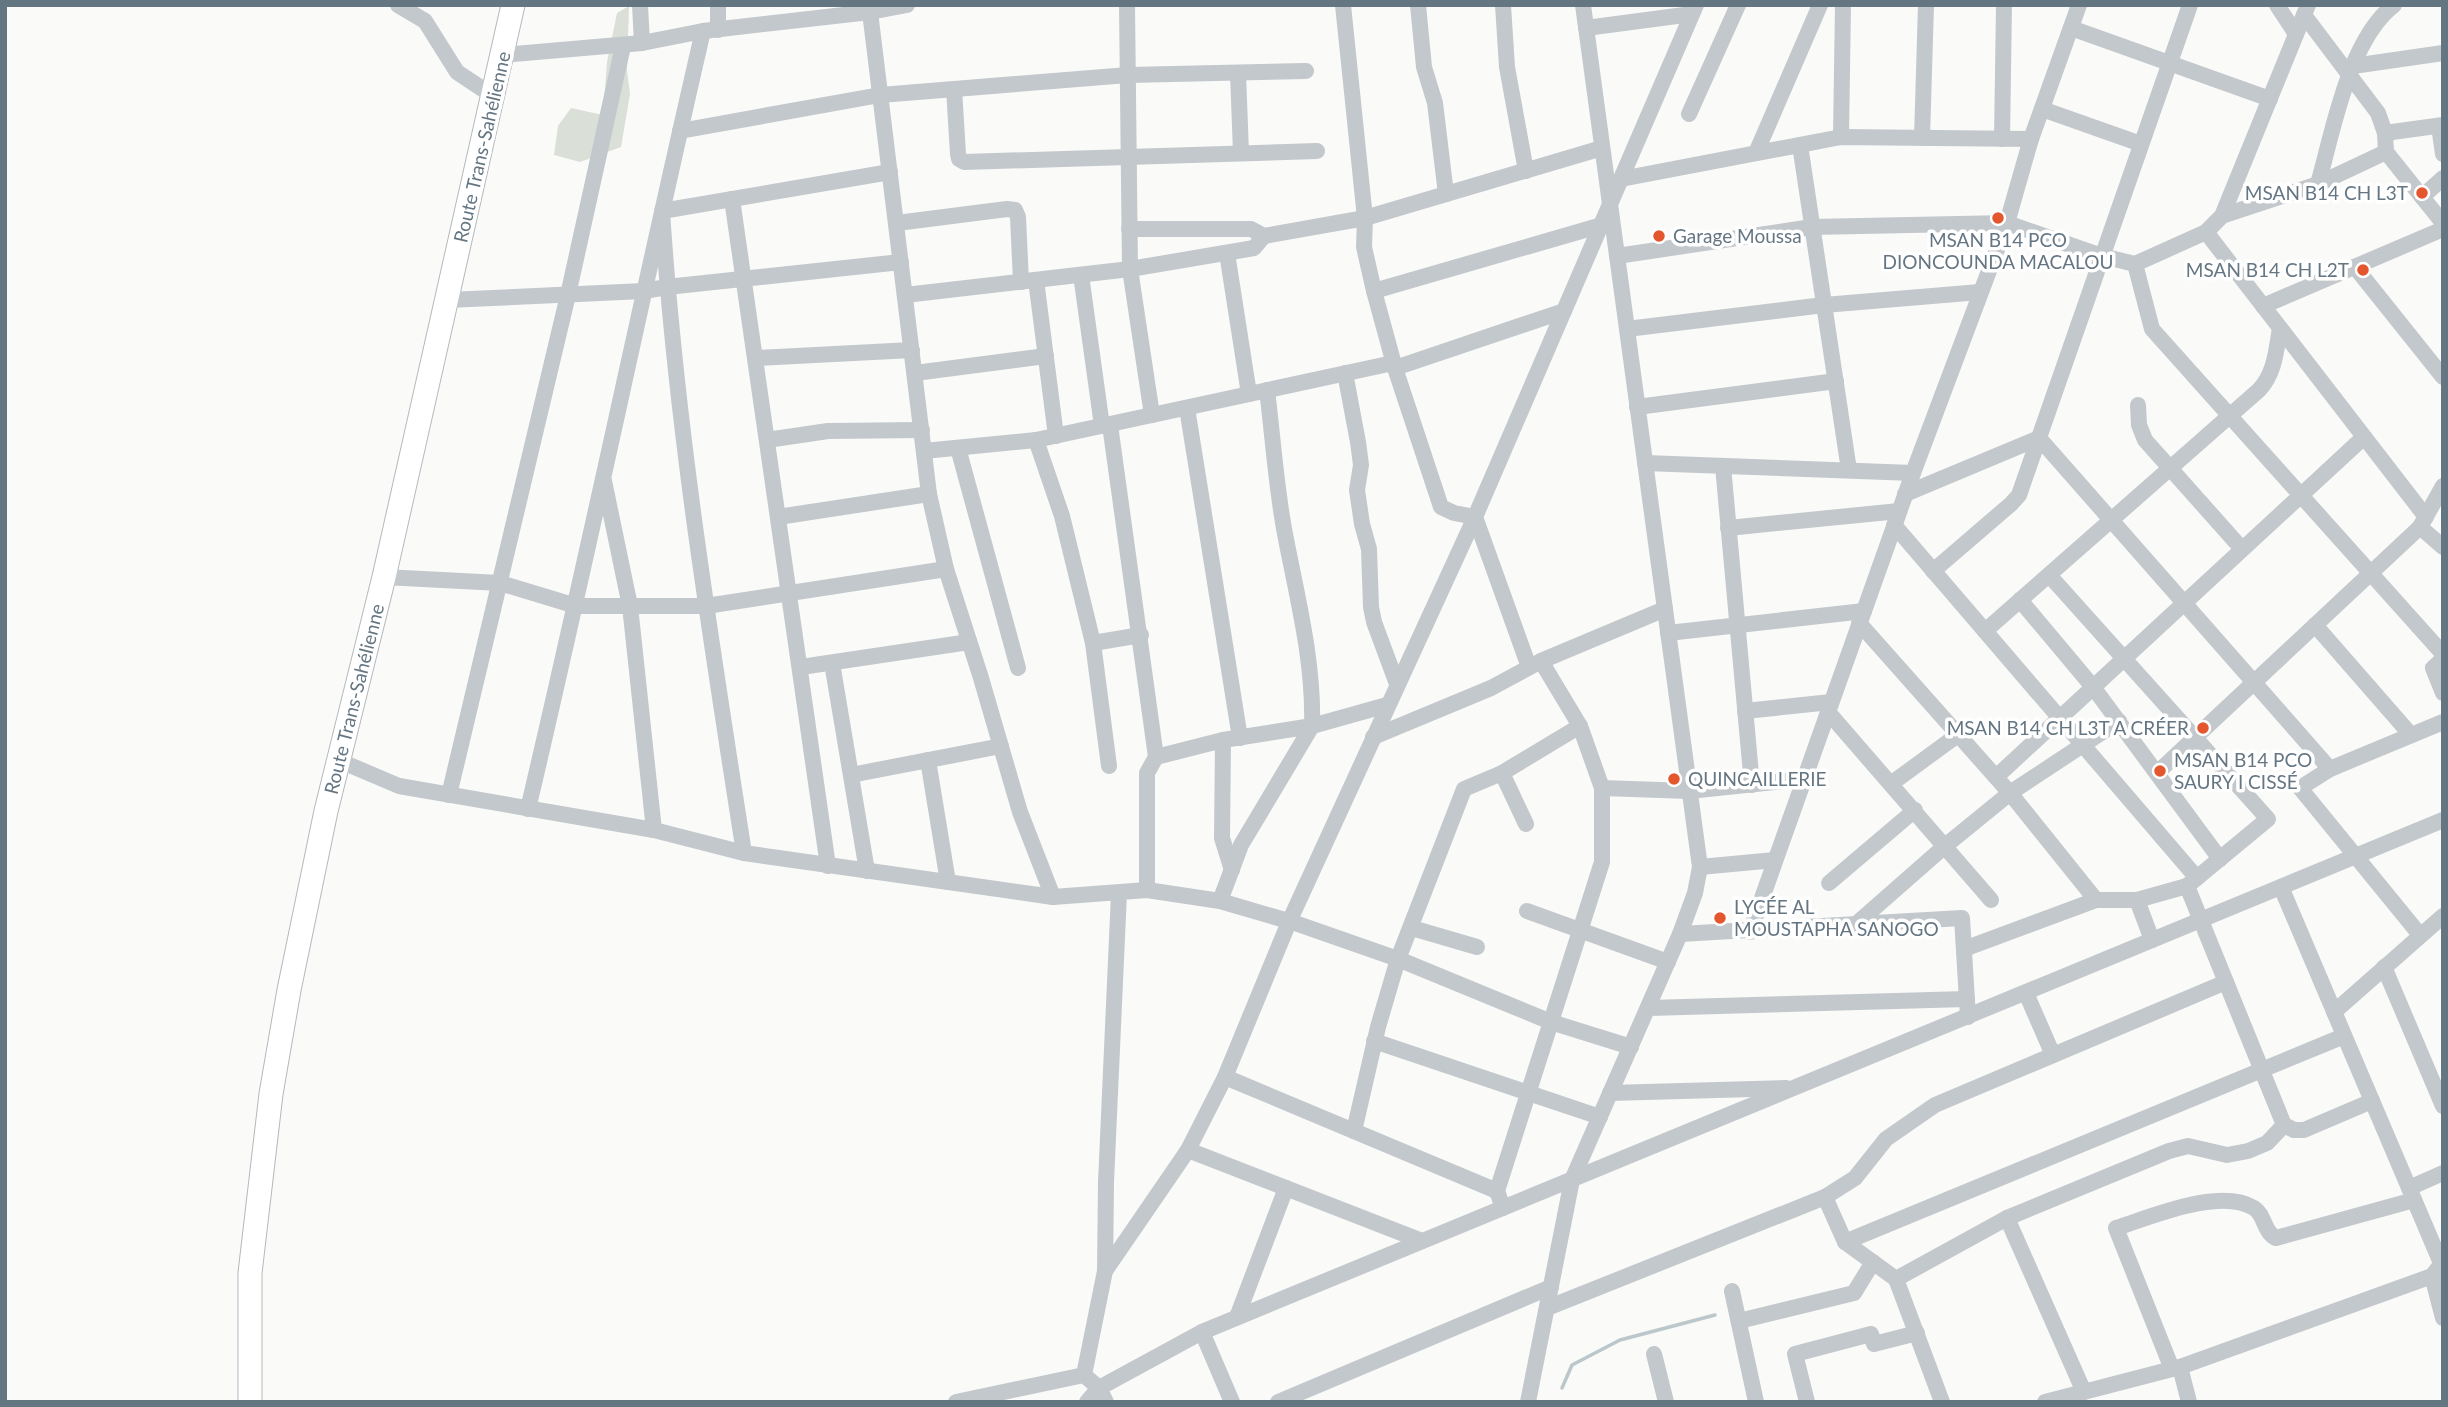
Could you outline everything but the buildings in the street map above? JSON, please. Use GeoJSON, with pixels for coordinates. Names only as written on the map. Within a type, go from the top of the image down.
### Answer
{"type":"FeatureCollection","features":[{"type":"Feature","properties":{"kind":"highway","name":"Route Trans-Sahélienne"},"geometry":{"type":"LineString","coordinates":[[250,1402],[250,1273],[271,1094],[289,990],[326,811],[384,577],[513,5]]}},
{"type":"Feature","properties":{"kind":"street"},"geometry":{"type":"LineString","coordinates":[[398,5],[425,21],[457,72],[493,96]]}},
{"type":"Feature","properties":{"kind":"street"},"geometry":{"type":"LineString","coordinates":[[640,5],[642,43]]}},
{"type":"Feature","properties":{"kind":"street"},"geometry":{"type":"LineString","coordinates":[[528,809],[576,606],[602,476],[680,131],[718,5]]}},
{"type":"Feature","properties":{"kind":"street"},"geometry":{"type":"LineString","coordinates":[[503,55],[623,46],[710,30],[870,12],[907,5]]}},
{"type":"Feature","properties":{"kind":"street"},"geometry":{"type":"LineString","coordinates":[[1127,5],[1130,269],[1152,415]]}},
{"type":"Feature","properties":{"kind":"street"},"geometry":{"type":"LineString","coordinates":[[1343,5],[1364,218],[1364,247],[1374,291],[1394,366],[1441,507],[1475,517]]}},
{"type":"Feature","properties":{"kind":"street"},"geometry":{"type":"LineString","coordinates":[[1418,5],[1424,67],[1435,103],[1446,194]]}},
{"type":"Feature","properties":{"kind":"street"},"geometry":{"type":"LineString","coordinates":[[1503,5],[1507,67],[1526,170]]}},
{"type":"Feature","properties":{"kind":"street"},"geometry":{"type":"LineString","coordinates":[[1528,1402],[1572,1180],[1680,934],[1695,893],[1700,867],[1583,5]]}},
{"type":"Feature","properties":{"kind":"street"},"geometry":{"type":"LineString","coordinates":[[1689,114],[1738,5]]}},
{"type":"Feature","properties":{"kind":"street"},"geometry":{"type":"LineString","coordinates":[[1840,137],[1843,5]]}},
{"type":"Feature","properties":{"kind":"street"},"geometry":{"type":"LineString","coordinates":[[1922,138],[1926,5]]}},
{"type":"Feature","properties":{"kind":"street"},"geometry":{"type":"LineString","coordinates":[[2002,139],[2004,5]]}},
{"type":"Feature","properties":{"kind":"street"},"geometry":{"type":"LineString","coordinates":[[1750,932],[1905,494],[2007,223],[2031,139],[2079,5]]}},
{"type":"Feature","properties":{"kind":"street"},"geometry":{"type":"LineString","coordinates":[[1933,571],[2019,495],[2190,5]]}},
{"type":"Feature","properties":{"kind":"street"},"geometry":{"type":"LineString","coordinates":[[2277,5],[2296,34]]}},
{"type":"Feature","properties":{"kind":"street"},"geometry":{"type":"LineString","coordinates":[[2318,184],[2351,70],[2374,25],[2394,5]]}},
{"type":"Feature","properties":{"kind":"street"},"geometry":{"type":"LineString","coordinates":[[1756,153],[1816,6]]}},
{"type":"Feature","properties":{"kind":"street"},"geometry":{"type":"LineString","coordinates":[[1586,28],[1694,10]]}},
{"type":"Feature","properties":{"kind":"street"},"geometry":{"type":"LineString","coordinates":[[1105,1271],[1188,1150],[1225,1077],[1289,922],[1475,517],[1602,225],[1609,201],[1694,10]]}},
{"type":"Feature","properties":{"kind":"street"},"geometry":{"type":"LineString","coordinates":[[1617,256],[1812,227],[2007,223],[2102,257],[2135,264],[2206,232],[2222,216],[2306,10]]}},
{"type":"Feature","properties":{"kind":"street"},"geometry":{"type":"LineString","coordinates":[[2306,10],[2351,70],[2378,113],[2385,133],[2386,152],[2443,223]]}},
{"type":"Feature","properties":{"kind":"street"},"geometry":{"type":"LineString","coordinates":[[870,12],[929,494],[946,569],[1020,812],[1053,897]]}},
{"type":"Feature","properties":{"kind":"street"},"geometry":{"type":"LineString","coordinates":[[2071,28],[2270,99]]}},
{"type":"Feature","properties":{"kind":"street"},"geometry":{"type":"LineString","coordinates":[[449,795],[568,295],[623,46]]}},
{"type":"Feature","properties":{"kind":"street"},"geometry":{"type":"LineString","coordinates":[[2351,70],[2443,53]]}},
{"type":"Feature","properties":{"kind":"street"},"geometry":{"type":"LineString","coordinates":[[680,131],[880,95],[1128,75],[1306,71]]}},
{"type":"Feature","properties":{"kind":"street"},"geometry":{"type":"LineString","coordinates":[[1238,73],[1241,153]]}},
{"type":"Feature","properties":{"kind":"street"},"geometry":{"type":"LineString","coordinates":[[954,89],[958,154],[959,159],[964,162],[1317,151]]}},
{"type":"Feature","properties":{"kind":"street"},"geometry":{"type":"LineString","coordinates":[[2042,109],[2141,144]]}},
{"type":"Feature","properties":{"kind":"street"},"geometry":{"type":"LineString","coordinates":[[2385,133],[2441,125],[2443,154]]}},
{"type":"Feature","properties":{"kind":"street"},"geometry":{"type":"LineString","coordinates":[[1621,179],[1840,137],[2031,139]]}},
{"type":"Feature","properties":{"kind":"street"},"geometry":{"type":"LineString","coordinates":[[1800,145],[1849,470]]}},
{"type":"Feature","properties":{"kind":"street"},"geometry":{"type":"LineString","coordinates":[[1129,229],[1251,229],[1264,236],[1364,218],[1602,148]]}},
{"type":"Feature","properties":{"kind":"street"},"geometry":{"type":"LineString","coordinates":[[2222,216],[2318,184],[2386,152]]}},
{"type":"Feature","properties":{"kind":"street"},"geometry":{"type":"LineString","coordinates":[[662,211],[890,172]]}},
{"type":"Feature","properties":{"kind":"street"},"geometry":{"type":"LineString","coordinates":[[2422,197],[2443,178]]}},
{"type":"Feature","properties":{"kind":"street"},"geometry":{"type":"LineString","coordinates":[[732,199],[828,866]]}},
{"type":"Feature","properties":{"kind":"street"},"geometry":{"type":"LineString","coordinates":[[897,223],[1015,210],[1046,356],[1056,436]]}},
{"type":"Feature","properties":{"kind":"street"},"geometry":{"type":"LineString","coordinates":[[662,211],[667,287],[706,606],[744,853]]}},
{"type":"Feature","properties":{"kind":"street"},"geometry":{"type":"LineString","coordinates":[[1374,291],[1602,225]]}},
{"type":"Feature","properties":{"kind":"street"},"geometry":{"type":"LineString","coordinates":[[2263,306],[2443,229]]}},
{"type":"Feature","properties":{"kind":"street"},"geometry":{"type":"LineString","coordinates":[[2206,232],[2364,437],[2443,547]]}},
{"type":"Feature","properties":{"kind":"street"},"geometry":{"type":"LineString","coordinates":[[905,295],[1130,269],[1254,248],[1264,236]]}},
{"type":"Feature","properties":{"kind":"street"},"geometry":{"type":"LineString","coordinates":[[1227,253],[1249,394]]}},
{"type":"Feature","properties":{"kind":"street"},"geometry":{"type":"LineString","coordinates":[[448,300],[644,291],[901,262]]}},
{"type":"Feature","properties":{"kind":"street"},"geometry":{"type":"LineString","coordinates":[[2135,264],[2152,329],[2443,657],[2432,668],[2443,693]]}},
{"type":"Feature","properties":{"kind":"street"},"geometry":{"type":"LineString","coordinates":[[2355,267],[2443,377]]}},
{"type":"Feature","properties":{"kind":"street"},"geometry":{"type":"LineString","coordinates":[[1081,275],[1141,635],[1156,757],[1147,774],[1147,890]]}},
{"type":"Feature","properties":{"kind":"street"},"geometry":{"type":"LineString","coordinates":[[1627,329],[1824,305],[1980,292]]}},
{"type":"Feature","properties":{"kind":"street"},"geometry":{"type":"LineString","coordinates":[[924,451],[1036,440],[1345,373],[1394,366],[1564,311]]}},
{"type":"Feature","properties":{"kind":"street"},"geometry":{"type":"LineString","coordinates":[[1985,631],[2268,381],[2280,328]]}},
{"type":"Feature","properties":{"kind":"street"},"geometry":{"type":"LineString","coordinates":[[755,358],[912,350]]}},
{"type":"Feature","properties":{"kind":"street"},"geometry":{"type":"LineString","coordinates":[[915,373],[1046,356]]}},
{"type":"Feature","properties":{"kind":"street"},"geometry":{"type":"LineString","coordinates":[[1345,373],[1361,466],[1357,490],[1369,549],[1371,607],[1397,684]]}},
{"type":"Feature","properties":{"kind":"street"},"geometry":{"type":"LineString","coordinates":[[1637,407],[1836,381]]}},
{"type":"Feature","properties":{"kind":"street"},"geometry":{"type":"LineString","coordinates":[[1220,901],[1241,845],[1312,726],[1312,704],[1300,606],[1284,532],[1267,390]]}},
{"type":"Feature","properties":{"kind":"street"},"geometry":{"type":"LineString","coordinates":[[2138,405],[2141,434],[2242,549]]}},
{"type":"Feature","properties":{"kind":"street"},"geometry":{"type":"LineString","coordinates":[[1187,408],[1240,738]]}},
{"type":"Feature","properties":{"kind":"street"},"geometry":{"type":"LineString","coordinates":[[767,440],[828,431],[922,430]]}},
{"type":"Feature","properties":{"kind":"street"},"geometry":{"type":"LineString","coordinates":[[1996,777],[2364,437]]}},
{"type":"Feature","properties":{"kind":"street"},"geometry":{"type":"LineString","coordinates":[[1905,494],[2039,438]]}},
{"type":"Feature","properties":{"kind":"street"},"geometry":{"type":"LineString","coordinates":[[2039,438],[2330,769]]}},
{"type":"Feature","properties":{"kind":"street"},"geometry":{"type":"LineString","coordinates":[[1036,440],[1062,516],[1093,643],[1109,766]]}},
{"type":"Feature","properties":{"kind":"street"},"geometry":{"type":"LineString","coordinates":[[958,448],[1018,668]]}},
{"type":"Feature","properties":{"kind":"street"},"geometry":{"type":"LineString","coordinates":[[1645,463],[1913,473]]}},
{"type":"Feature","properties":{"kind":"street"},"geometry":{"type":"LineString","coordinates":[[1723,466],[1752,785]]}},
{"type":"Feature","properties":{"kind":"street"},"geometry":{"type":"LineString","coordinates":[[602,476],[630,607],[654,831]]}},
{"type":"Feature","properties":{"kind":"street"},"geometry":{"type":"LineString","coordinates":[[2157,773],[2423,522],[2443,486]]}},
{"type":"Feature","properties":{"kind":"street"},"geometry":{"type":"LineString","coordinates":[[778,517],[929,494]]}},
{"type":"Feature","properties":{"kind":"street"},"geometry":{"type":"LineString","coordinates":[[1475,517],[1535,664],[1580,726],[1602,788],[1602,862],[1497,1191],[1503,1208]]}},
{"type":"Feature","properties":{"kind":"street"},"geometry":{"type":"LineString","coordinates":[[1897,518],[1933,571],[2060,718],[2192,882],[2201,920],[2284,1125],[2294,1130],[2304,1130],[2372,1101]]}},
{"type":"Feature","properties":{"kind":"street"},"geometry":{"type":"LineString","coordinates":[[1728,528],[1897,518]]}},
{"type":"Feature","properties":{"kind":"street"},"geometry":{"type":"LineString","coordinates":[[384,577],[500,583],[576,606],[706,606],[946,569]]}},
{"type":"Feature","properties":{"kind":"street"},"geometry":{"type":"LineString","coordinates":[[1964,950],[2096,900],[2137,900],[2192,882],[2268,819],[2049,575]]}},
{"type":"Feature","properties":{"kind":"street"},"geometry":{"type":"LineString","coordinates":[[2020,600],[2094,687],[2220,859]]}},
{"type":"Feature","properties":{"kind":"street"},"geometry":{"type":"LineString","coordinates":[[1373,737],[1665,609]]}},
{"type":"Feature","properties":{"kind":"street"},"geometry":{"type":"LineString","coordinates":[[1668,633],[1862,617]]}},
{"type":"Feature","properties":{"kind":"street"},"geometry":{"type":"LineString","coordinates":[[1862,617],[2096,900]]}},
{"type":"Feature","properties":{"kind":"street"},"geometry":{"type":"LineString","coordinates":[[2315,625],[2411,735]]}},
{"type":"Feature","properties":{"kind":"street"},"geometry":{"type":"LineString","coordinates":[[1093,643],[1141,635]]}},
{"type":"Feature","properties":{"kind":"street"},"geometry":{"type":"LineString","coordinates":[[800,667],[969,642]]}},
{"type":"Feature","properties":{"kind":"street"},"geometry":{"type":"LineString","coordinates":[[832,663],[867,871]]}},
{"type":"Feature","properties":{"kind":"street"},"geometry":{"type":"LineString","coordinates":[[1156,757],[1223,740],[1312,726],[1387,705]]}},
{"type":"Feature","properties":{"kind":"street"},"geometry":{"type":"LineString","coordinates":[[1745,711],[1830,707]]}},
{"type":"Feature","properties":{"kind":"street"},"geometry":{"type":"LineString","coordinates":[[1830,707],[1991,900]]}},
{"type":"Feature","properties":{"kind":"street"},"geometry":{"type":"LineString","coordinates":[[1855,925],[2010,793],[2119,721]]}},
{"type":"Feature","properties":{"kind":"street"},"geometry":{"type":"LineString","coordinates":[[2420,935],[2300,788],[2330,769],[2443,722]]}},
{"type":"Feature","properties":{"kind":"street"},"geometry":{"type":"LineString","coordinates":[[1354,1132],[1374,1041],[1398,959],[1464,789],[1502,773],[1580,726]]}},
{"type":"Feature","properties":{"kind":"street"},"geometry":{"type":"LineString","coordinates":[[1892,783],[1959,734]]}},
{"type":"Feature","properties":{"kind":"street"},"geometry":{"type":"LineString","coordinates":[[1223,740],[1222,838],[1232,870]]}},
{"type":"Feature","properties":{"kind":"street"},"geometry":{"type":"LineString","coordinates":[[851,775],[1001,746]]}},
{"type":"Feature","properties":{"kind":"street"},"geometry":{"type":"LineString","coordinates":[[929,760],[948,882]]}},
{"type":"Feature","properties":{"kind":"street"},"geometry":{"type":"LineString","coordinates":[[340,761],[398,786],[654,831],[744,853],[1053,897],[1147,890],[1220,901],[1398,959],[1551,1022],[1632,1047]]}},
{"type":"Feature","properties":{"kind":"street"},"geometry":{"type":"LineString","coordinates":[[1502,773],[1526,824]]}},
{"type":"Feature","properties":{"kind":"street"},"geometry":{"type":"LineString","coordinates":[[1602,788],[1689,791],[1804,779]]}},
{"type":"Feature","properties":{"kind":"street"},"geometry":{"type":"LineString","coordinates":[[1829,883],[1914,810]]}},
{"type":"Feature","properties":{"kind":"street"},"geometry":{"type":"LineString","coordinates":[[1087,1402],[1202,1332],[2443,820]]}},
{"type":"Feature","properties":{"kind":"street"},"geometry":{"type":"LineString","coordinates":[[1700,867],[1775,860]]}},
{"type":"Feature","properties":{"kind":"street"},"geometry":{"type":"LineString","coordinates":[[2281,887],[2412,1194],[2438,1267],[2443,1318]]}},
{"type":"Feature","properties":{"kind":"street"},"geometry":{"type":"LineString","coordinates":[[1084,1375],[1105,1271],[1106,1182],[1119,893]]}},
{"type":"Feature","properties":{"kind":"street"},"geometry":{"type":"LineString","coordinates":[[2137,900],[2152,940]]}},
{"type":"Feature","properties":{"kind":"street"},"geometry":{"type":"LineString","coordinates":[[1527,911],[1668,962]]}},
{"type":"Feature","properties":{"kind":"street"},"geometry":{"type":"LineString","coordinates":[[2334,1012],[2443,916]]}},
{"type":"Feature","properties":{"kind":"street"},"geometry":{"type":"LineString","coordinates":[[1680,934],[1962,918],[1968,1017]]}},
{"type":"Feature","properties":{"kind":"street"},"geometry":{"type":"LineString","coordinates":[[1412,928],[1477,947]]}},
{"type":"Feature","properties":{"kind":"street"},"geometry":{"type":"LineString","coordinates":[[2384,967],[2443,1107]]}},
{"type":"Feature","properties":{"kind":"street"},"geometry":{"type":"LineString","coordinates":[[1547,1308],[1825,1197],[1854,1178],[1886,1139],[1935,1105],[2226,982]]}},
{"type":"Feature","properties":{"kind":"street"},"geometry":{"type":"LineString","coordinates":[[2026,993],[2053,1055]]}},
{"type":"Feature","properties":{"kind":"street"},"geometry":{"type":"LineString","coordinates":[[1649,1008],[1966,999]]}},
{"type":"Feature","properties":{"kind":"street"},"geometry":{"type":"LineString","coordinates":[[1845,1242],[2344,1036]]}},
{"type":"Feature","properties":{"kind":"street"},"geometry":{"type":"LineString","coordinates":[[1374,1041],[1600,1117]]}},
{"type":"Feature","properties":{"kind":"street"},"geometry":{"type":"LineString","coordinates":[[1225,1077],[1497,1191]]}},
{"type":"Feature","properties":{"kind":"street"},"geometry":{"type":"LineString","coordinates":[[1611,1093],[1797,1087]]}},
{"type":"Feature","properties":{"kind":"street"},"geometry":{"type":"LineString","coordinates":[[1896,1279],[2007,1217],[2169,1151],[2188,1146],[2227,1155],[2248,1152],[2267,1143],[2284,1125]]}},
{"type":"Feature","properties":{"kind":"street"},"geometry":{"type":"LineString","coordinates":[[1188,1150],[1422,1241]]}},
{"type":"Feature","properties":{"kind":"street"},"geometry":{"type":"LineString","coordinates":[[2189,1402],[2116,1228],[2193,1203],[2208,1201],[2251,1206],[2259,1212],[2270,1235],[2276,1238],[2412,1194],[2443,1173]]}},
{"type":"Feature","properties":{"kind":"street"},"geometry":{"type":"LineString","coordinates":[[1237,1317],[1286,1188]]}},
{"type":"Feature","properties":{"kind":"street"},"geometry":{"type":"LineString","coordinates":[[1825,1197],[1845,1242],[1896,1279],[1942,1402]]}},
{"type":"Feature","properties":{"kind":"street"},"geometry":{"type":"LineString","coordinates":[[2007,1217],[2084,1392]]}},
{"type":"Feature","properties":{"kind":"street"},"geometry":{"type":"LineString","coordinates":[[1739,1321],[1854,1293],[1873,1262]]}},
{"type":"Feature","properties":{"kind":"street"},"geometry":{"type":"LineString","coordinates":[[2045,1402],[2176,1368],[2438,1267]]}},
{"type":"Feature","properties":{"kind":"street"},"geometry":{"type":"LineString","coordinates":[[1278,1402],[1551,1287]]}},
{"type":"Feature","properties":{"kind":"street"},"geometry":{"type":"LineString","coordinates":[[1732,1291],[1756,1402]]}},
{"type":"Feature","properties":{"kind":"street"},"geometry":{"type":"LineString","coordinates":[[1202,1332],[1232,1402]]}},
{"type":"Feature","properties":{"kind":"street"},"geometry":{"type":"LineString","coordinates":[[1807,1402],[1795,1354],[1871,1334],[1874,1344],[1917,1333]]}},
{"type":"Feature","properties":{"kind":"street"},"geometry":{"type":"LineString","coordinates":[[1654,1354],[1661,1401]]}},
{"type":"Feature","properties":{"kind":"street"},"geometry":{"type":"LineString","coordinates":[[1084,1375],[1102,1395]]}},
{"type":"Feature","properties":{"kind":"street"},"geometry":{"type":"LineString","coordinates":[[956,1402],[1084,1375]]}},
{"type":"Feature","properties":{"kind":"shaded area"},"geometry":{"type":"Polygon","coordinates":[[[629,6],[627,70],[630,94],[621,147],[580,162],[554,155],[558,126],[571,108],[603,115],[607,62],[617,13],[629,6]]]}},
{"type":"Feature","properties":{"kind":"waterway"},"geometry":{"type":"LineString","coordinates":[[1562,1388],[1572,1365],[1620,1340],[1715,1315]]}},
{"type":"Feature","properties":{"kind":"place","name":"MSAN B14 CH L3T"},"geometry":{"type":"Point","coordinates":[2422,193]}},
{"type":"Feature","properties":{"kind":"place","name":"MSAN B14 PCO DIONCOUNDA MACALOU"},"geometry":{"type":"Point","coordinates":[1998,218]}},
{"type":"Feature","properties":{"kind":"place","name":"Garage Moussa"},"geometry":{"type":"Point","coordinates":[1659,236]}},
{"type":"Feature","properties":{"kind":"place","name":"MSAN B14 CH L2T"},"geometry":{"type":"Point","coordinates":[2363,270]}},
{"type":"Feature","properties":{"kind":"place","name":"MSAN B14 CH L3T A CRÉER"},"geometry":{"type":"Point","coordinates":[2203,728]}},
{"type":"Feature","properties":{"kind":"place","name":"MSAN B14 PCO SAURY I CISSÉ"},"geometry":{"type":"Point","coordinates":[2160,771]}},
{"type":"Feature","properties":{"kind":"place","name":"QUINCAILLERIE"},"geometry":{"type":"Point","coordinates":[1674,779]}},
{"type":"Feature","properties":{"kind":"place","name":"LYCÉE AL MOUSTAPHA SANOGO"},"geometry":{"type":"Point","coordinates":[1720,918]}}]}
